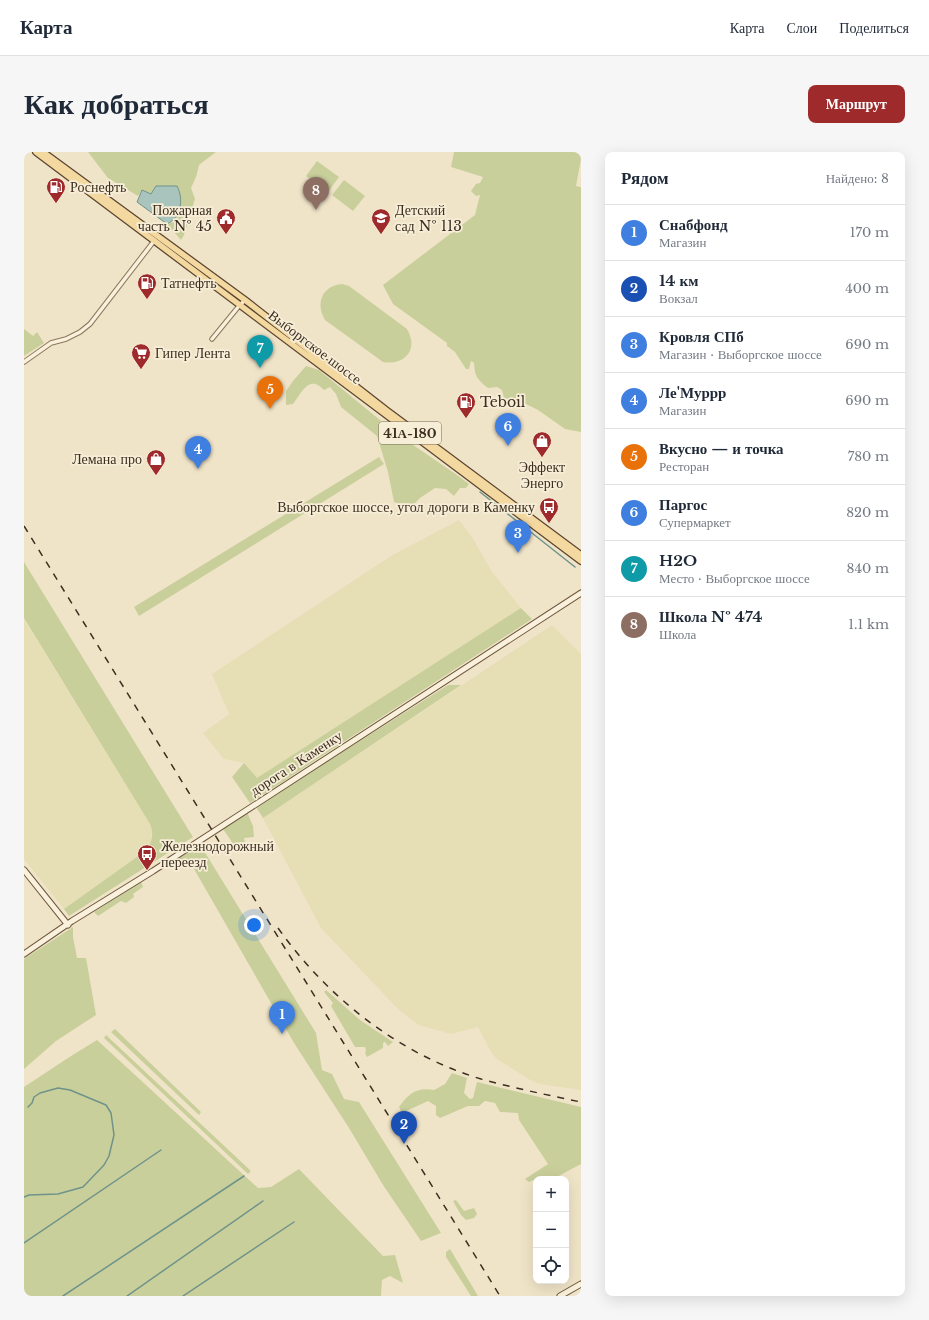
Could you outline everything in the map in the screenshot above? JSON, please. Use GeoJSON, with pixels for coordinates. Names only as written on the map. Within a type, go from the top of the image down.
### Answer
{"type":"FeatureCollection","features":[{"type":"Feature","properties":{"kind":"main road","name":"Выборгское шоссе"},"geometry":{"type":"LineString","coordinates":[[36,152],[239,306],[581,561]]}},
{"type":"Feature","properties":{"kind":"main road","name":"Выборгское шоссе"},"geometry":{"type":"LineString","coordinates":[[43,152],[245,300],[386,410],[581,556]]}},
{"type":"Feature","properties":{"kind":"street"},"geometry":{"type":"LineString","coordinates":[[24,362],[51,343],[66,339],[80,332],[90,324],[154,241]]}},
{"type":"Feature","properties":{"kind":"street"},"geometry":{"type":"LineString","coordinates":[[212,339],[245,300]]}},
{"type":"Feature","properties":{"kind":"street","name":"дорога в Каменку"},"geometry":{"type":"LineString","coordinates":[[24,954],[581,593]]}},
{"type":"Feature","properties":{"kind":"street"},"geometry":{"type":"LineString","coordinates":[[24,870],[68,925]]}},
{"type":"Feature","properties":{"kind":"street"},"geometry":{"type":"LineString","coordinates":[[560,1296],[581,1284]]}},
{"type":"Feature","properties":{"kind":"shaded area"},"geometry":{"type":"Polygon","coordinates":[[[459,520],[472,537],[492,572],[521,608],[257,779],[244,763],[224,759],[203,733],[229,714],[212,674],[391,556],[459,520]]]}},
{"type":"Feature","properties":{"kind":"shaded area"},"geometry":{"type":"Polygon","coordinates":[[[24,619],[152,829],[151,842],[148,849],[64,909],[24,859],[24,619]]]}},
{"type":"Feature","properties":{"kind":"shaded area"},"geometry":{"type":"Polygon","coordinates":[[[552,625],[581,654],[581,1090],[540,1084],[530,1080],[494,1056],[478,1027],[451,1034],[419,1025],[399,1010],[321,928],[263,818],[552,625]]]}},
{"type":"Feature","properties":{"kind":"green space"},"geometry":{"type":"Polygon","coordinates":[[[88,152],[216,152],[199,165],[191,188],[195,199],[184,235],[181,240],[167,224],[174,222],[177,186],[156,186],[151,194],[142,190],[138,196],[108,178],[88,152]]]}},
{"type":"Feature","properties":{"kind":"green space"},"geometry":{"type":"Polygon","coordinates":[[[454,152],[581,152],[576,186],[581,187],[581,432],[565,429],[538,410],[526,404],[504,398],[502,390],[497,387],[488,388],[477,377],[474,363],[471,361],[469,369],[466,369],[455,352],[447,346],[447,343],[393,304],[383,285],[475,215],[480,195],[476,196],[471,191],[476,184],[480,183],[483,177],[451,167],[454,152]]]}},
{"type":"Feature","properties":{"kind":"green space"},"geometry":{"type":"Polygon","coordinates":[[[317,161],[339,177],[328,192],[306,176],[317,161]]]}},
{"type":"Feature","properties":{"kind":"green space"},"geometry":{"type":"Polygon","coordinates":[[[344,180],[365,196],[353,211],[332,195],[344,180]]]}},
{"type":"Feature","properties":{"kind":"green space"},"geometry":{"type":"Polygon","coordinates":[[[342,284],[349,286],[407,329],[411,343],[408,354],[403,359],[391,363],[383,362],[325,320],[321,307],[322,296],[335,285],[342,284]]]}},
{"type":"Feature","properties":{"kind":"green space"},"geometry":{"type":"Polygon","coordinates":[[[24,329],[33,336],[37,332],[44,343],[24,356],[24,329]]]}},
{"type":"Feature","properties":{"kind":"green space"},"geometry":{"type":"Polygon","coordinates":[[[306,366],[319,370],[397,434],[469,484],[466,488],[460,488],[454,496],[446,489],[435,488],[420,498],[410,508],[394,502],[388,472],[377,436],[341,407],[336,394],[330,387],[324,390],[319,386],[310,384],[306,386],[293,404],[286,405],[286,391],[306,366]]]}},
{"type":"Feature","properties":{"kind":"green space"},"geometry":{"type":"Polygon","coordinates":[[[379,457],[384,464],[139,616],[134,607],[379,457]]]}},
{"type":"Feature","properties":{"kind":"green space"},"geometry":{"type":"Polygon","coordinates":[[[24,562],[193,837],[69,916],[64,909],[148,849],[152,830],[150,824],[24,618],[24,562]]]}},
{"type":"Feature","properties":{"kind":"green space"},"geometry":{"type":"Polygon","coordinates":[[[521,608],[532,619],[250,803],[232,777],[244,763],[257,778],[521,608]]]}},
{"type":"Feature","properties":{"kind":"green space"},"geometry":{"type":"Polygon","coordinates":[[[448,685],[461,685],[263,818],[256,807],[448,685]]]}},
{"type":"Feature","properties":{"kind":"green space"},"geometry":{"type":"Polygon","coordinates":[[[247,812],[253,826],[254,837],[244,838],[245,842],[236,848],[223,829],[247,812]]]}},
{"type":"Feature","properties":{"kind":"green space"},"geometry":{"type":"Polygon","coordinates":[[[201,846],[316,1033],[322,1070],[332,1074],[344,1099],[359,1102],[441,1233],[421,1241],[383,1185],[349,1128],[294,1043],[190,862],[186,863],[177,859],[201,846]]]}},
{"type":"Feature","properties":{"kind":"green space"},"geometry":{"type":"Polygon","coordinates":[[[141,882],[143,887],[133,894],[134,897],[126,903],[121,901],[98,916],[94,912],[141,882]]]}},
{"type":"Feature","properties":{"kind":"green space"},"geometry":{"type":"Polygon","coordinates":[[[73,927],[73,937],[77,958],[86,958],[96,1015],[56,1041],[24,1069],[24,959],[73,927]]]}},
{"type":"Feature","properties":{"kind":"green space"},"geometry":{"type":"Polygon","coordinates":[[[326,990],[360,1020],[393,1042],[388,1046],[385,1042],[383,1043],[383,1048],[367,1057],[365,1047],[355,1047],[331,1006],[333,1003],[324,992],[326,990]]]}},
{"type":"Feature","properties":{"kind":"green space"},"geometry":{"type":"Polygon","coordinates":[[[115,1029],[201,1112],[199,1115],[111,1032],[115,1029]]]}},
{"type":"Feature","properties":{"kind":"green space"},"geometry":{"type":"Polygon","coordinates":[[[106,1035],[251,1171],[248,1174],[104,1038],[106,1035]]]}},
{"type":"Feature","properties":{"kind":"green space"},"geometry":{"type":"Polygon","coordinates":[[[97,1040],[258,1188],[271,1187],[299,1169],[383,1256],[395,1255],[403,1283],[390,1276],[382,1280],[381,1296],[24,1296],[24,1087],[97,1040]]]}},
{"type":"Feature","properties":{"kind":"green space"},"geometry":{"type":"Polygon","coordinates":[[[452,1073],[467,1078],[464,1093],[470,1099],[473,1098],[477,1082],[581,1107],[581,1164],[559,1176],[533,1176],[533,1180],[529,1182],[525,1179],[548,1164],[519,1120],[518,1113],[500,1112],[495,1103],[485,1101],[479,1106],[468,1106],[440,1118],[436,1115],[436,1106],[428,1101],[402,1113],[399,1107],[406,1098],[414,1092],[423,1089],[434,1090],[445,1084],[452,1073]]]}},
{"type":"Feature","properties":{"kind":"green space"},"geometry":{"type":"Polygon","coordinates":[[[456,1200],[464,1211],[474,1208],[477,1214],[474,1218],[466,1220],[461,1215],[453,1201],[456,1200]]]}},
{"type":"Feature","properties":{"kind":"green space"},"geometry":{"type":"Polygon","coordinates":[[[450,1249],[478,1296],[471,1296],[446,1257],[446,1252],[450,1249]]]}},
{"type":"Feature","properties":{"kind":"water"},"geometry":{"type":"Polygon","coordinates":[[[156,186],[177,186],[179,191],[181,202],[180,208],[172,221],[167,224],[137,202],[142,190],[151,194],[156,186]]]}},
{"type":"Feature","properties":{"kind":"waterway"},"geometry":{"type":"LineString","coordinates":[[480,492],[575,567]]}},
{"type":"Feature","properties":{"kind":"waterway"},"geometry":{"type":"LineString","coordinates":[[24,1197],[29,1195],[58,1194],[83,1187],[104,1165],[109,1156],[114,1135],[111,1113],[106,1105],[70,1090],[58,1088],[40,1093],[34,1097],[32,1103],[28,1107]]}},
{"type":"Feature","properties":{"kind":"waterway"},"geometry":{"type":"LineString","coordinates":[[24,1243],[161,1150]]}},
{"type":"Feature","properties":{"kind":"waterway"},"geometry":{"type":"LineString","coordinates":[[63,1296],[244,1176]]}},
{"type":"Feature","properties":{"kind":"waterway"},"geometry":{"type":"LineString","coordinates":[[127,1296],[263,1201]]}},
{"type":"Feature","properties":{"kind":"waterway"},"geometry":{"type":"LineString","coordinates":[[183,1296],[294,1222]]}},
{"type":"Feature","properties":{"kind":"railway"},"geometry":{"type":"LineString","coordinates":[[24,526],[500,1296]]}},
{"type":"Feature","properties":{"kind":"railway"},"geometry":{"type":"LineString","coordinates":[[278,928],[297,953],[342,1000],[367,1020],[421,1055],[450,1068],[481,1079],[581,1102]]}},
{"type":"Feature","properties":{"kind":"place","name":"Роснефть"},"geometry":{"type":"Point","coordinates":[56,204]}},
{"type":"Feature","properties":{"kind":"place","name":"Школа № 474"},"geometry":{"type":"Point","coordinates":[316,210]}},
{"type":"Feature","properties":{"kind":"place","name":"Пожарная часть № 45"},"geometry":{"type":"Point","coordinates":[226,235]}},
{"type":"Feature","properties":{"kind":"place","name":"Детский сад № 113"},"geometry":{"type":"Point","coordinates":[381,235]}},
{"type":"Feature","properties":{"kind":"place","name":"Татнефть"},"geometry":{"type":"Point","coordinates":[147,300]}},
{"type":"Feature","properties":{"kind":"place","name":"H2O"},"geometry":{"type":"Point","coordinates":[260,368]}},
{"type":"Feature","properties":{"kind":"place","name":"Гипер Лента"},"geometry":{"type":"Point","coordinates":[141,370]}},
{"type":"Feature","properties":{"kind":"place","name":"Вкусно — и точка"},"geometry":{"type":"Point","coordinates":[270,409]}},
{"type":"Feature","properties":{"kind":"place","name":"Teboil"},"geometry":{"type":"Point","coordinates":[466,419]}},
{"type":"Feature","properties":{"kind":"place","name":"Паргос"},"geometry":{"type":"Point","coordinates":[508,446]}},
{"type":"Feature","properties":{"kind":"place","name":"Эффект Энерго"},"geometry":{"type":"Point","coordinates":[542,458]}},
{"type":"Feature","properties":{"kind":"place","name":"Ле'Муррр"},"geometry":{"type":"Point","coordinates":[198,469]}},
{"type":"Feature","properties":{"kind":"place","name":"Лемана про"},"geometry":{"type":"Point","coordinates":[156,476]}},
{"type":"Feature","properties":{"kind":"place","name":"Выборгское шоссе, угол дороги в Каменку"},"geometry":{"type":"Point","coordinates":[549,524]}},
{"type":"Feature","properties":{"kind":"place","name":"Кровля СПб"},"geometry":{"type":"Point","coordinates":[518,553]}},
{"type":"Feature","properties":{"kind":"place","name":"Железнодорожный переезд"},"geometry":{"type":"Point","coordinates":[147,871]}},
{"type":"Feature","properties":{"kind":"place","name":"Снабфонд"},"geometry":{"type":"Point","coordinates":[282,1034]}},
{"type":"Feature","properties":{"kind":"place","name":"14 км"},"geometry":{"type":"Point","coordinates":[404,1144]}}]}
